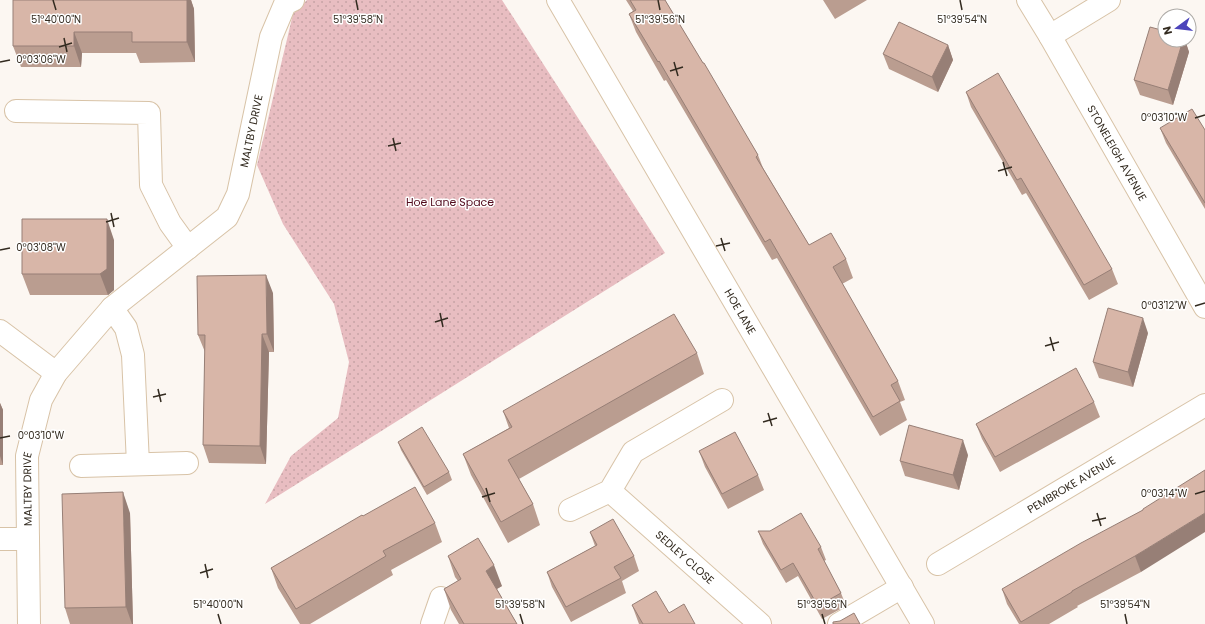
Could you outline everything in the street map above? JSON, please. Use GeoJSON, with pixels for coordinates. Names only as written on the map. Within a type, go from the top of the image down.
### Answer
{"type":"FeatureCollection","features":[{"type":"Feature","properties":{"kind":"street","name":"MALTBY DRIVE"},"geometry":{"type":"LineString","coordinates":[[28,624],[27,456],[41,400],[56,373],[112,308],[227,217],[238,194],[271,37],[286,4],[293,0]]}},
{"type":"Feature","properties":{"kind":"street","name":"HOE LANE"},"geometry":{"type":"LineString","coordinates":[[558,0],[923,624]]}},
{"type":"Feature","properties":{"kind":"street","name":"STONELEIGH AVENUE"},"geometry":{"type":"LineString","coordinates":[[1028,0],[1205,307]]}},
{"type":"Feature","properties":{"kind":"street"},"geometry":{"type":"LineString","coordinates":[[1050,36],[1109,0]]}},
{"type":"Feature","properties":{"kind":"street"},"geometry":{"type":"LineString","coordinates":[[16,111],[149,113],[151,185],[170,223],[188,248]]}},
{"type":"Feature","properties":{"kind":"street"},"geometry":{"type":"LineString","coordinates":[[112,308],[126,328],[133,355],[138,464]]}},
{"type":"Feature","properties":{"kind":"street"},"geometry":{"type":"LineString","coordinates":[[0,331],[56,373]]}},
{"type":"Feature","properties":{"kind":"street"},"geometry":{"type":"LineString","coordinates":[[570,510],[610,491],[633,452],[722,400]]}},
{"type":"Feature","properties":{"kind":"street","name":"PEMBROKE AVENUE"},"geometry":{"type":"LineString","coordinates":[[938,564],[1205,405]]}},
{"type":"Feature","properties":{"kind":"street"},"geometry":{"type":"LineString","coordinates":[[81,466],[187,463]]}},
{"type":"Feature","properties":{"kind":"street","name":"SEDLEY CLOSE"},"geometry":{"type":"LineString","coordinates":[[610,491],[760,624]]}},
{"type":"Feature","properties":{"kind":"street","name":"MALTBY DRIVE"},"geometry":{"type":"LineString","coordinates":[[0,538],[28,539]]}},
{"type":"Feature","properties":{"kind":"street"},"geometry":{"type":"LineString","coordinates":[[839,624],[902,587]]}},
{"type":"Feature","properties":{"kind":"street"},"geometry":{"type":"LineString","coordinates":[[432,624],[441,598]]}},
{"type":"Feature","properties":{"kind":"green space","name":"Hoe Lane Space"},"geometry":{"type":"Polygon","coordinates":[[[307,0],[502,0],[665,253],[265,504],[291,456],[338,418],[349,362],[334,304],[283,224],[257,165],[293,14],[307,0]]]}},
{"type":"Feature","properties":{"kind":"building"},"geometry":{"type":"Polygon","coordinates":[[[13,0],[187,0],[187,42],[132,42],[132,32],[74,32],[74,46],[13,46],[13,0]]]}},
{"type":"Feature","properties":{"kind":"building"},"geometry":{"type":"Polygon","coordinates":[[[630,0],[665,0],[704,63],[758,155],[756,157],[809,245],[831,233],[846,259],[833,267],[898,381],[891,385],[900,401],[873,417],[770,239],[765,242],[659,61],[658,62],[629,14],[636,10],[630,0]]]}},
{"type":"Feature","properties":{"kind":"building"},"geometry":{"type":"Polygon","coordinates":[[[899,22],[948,45],[932,77],[883,54],[899,22]]]}},
{"type":"Feature","properties":{"kind":"building"},"geometry":{"type":"Polygon","coordinates":[[[1150,27],[1157,29],[1157,48],[1181,48],[1168,90],[1134,80],[1150,27]]]}},
{"type":"Feature","properties":{"kind":"building"},"geometry":{"type":"Polygon","coordinates":[[[998,73],[1112,269],[1084,285],[1021,178],[1017,180],[966,92],[998,73]]]}},
{"type":"Feature","properties":{"kind":"building"},"geometry":{"type":"Polygon","coordinates":[[[1192,109],[1205,130],[1205,203],[1160,128],[1192,109]]]}},
{"type":"Feature","properties":{"kind":"building"},"geometry":{"type":"Polygon","coordinates":[[[22,219],[107,219],[107,269],[100,274],[22,274],[22,219]]]}},
{"type":"Feature","properties":{"kind":"building"},"geometry":{"type":"Polygon","coordinates":[[[266,275],[267,334],[262,334],[260,446],[203,445],[205,335],[198,335],[197,276],[266,275]]]}},
{"type":"Feature","properties":{"kind":"building"},"geometry":{"type":"Polygon","coordinates":[[[1108,308],[1143,318],[1128,372],[1093,362],[1108,308]]]}},
{"type":"Feature","properties":{"kind":"building"},"geometry":{"type":"Polygon","coordinates":[[[674,314],[697,353],[508,460],[533,504],[501,522],[463,454],[512,427],[503,411],[674,314]]]}},
{"type":"Feature","properties":{"kind":"building"},"geometry":{"type":"Polygon","coordinates":[[[1076,368],[1094,402],[995,457],[976,424],[1076,368]]]}},
{"type":"Feature","properties":{"kind":"building"},"geometry":{"type":"Polygon","coordinates":[[[909,425],[963,440],[953,475],[900,461],[909,425]]]}},
{"type":"Feature","properties":{"kind":"building"},"geometry":{"type":"Polygon","coordinates":[[[422,427],[449,472],[424,487],[398,442],[422,427]]]}},
{"type":"Feature","properties":{"kind":"building"},"geometry":{"type":"Polygon","coordinates":[[[735,432],[758,475],[722,494],[699,451],[735,432]]]}},
{"type":"Feature","properties":{"kind":"building"},"geometry":{"type":"Polygon","coordinates":[[[1205,470],[1205,513],[1135,556],[1072,591],[1021,622],[1002,589],[1081,543],[1143,510],[1205,470]]]}},
{"type":"Feature","properties":{"kind":"building"},"geometry":{"type":"Polygon","coordinates":[[[415,487],[435,523],[383,551],[386,556],[296,609],[271,568],[362,515],[363,516],[415,487]]]}},
{"type":"Feature","properties":{"kind":"building"},"geometry":{"type":"Polygon","coordinates":[[[123,492],[126,607],[65,608],[62,494],[123,492]]]}},
{"type":"Feature","properties":{"kind":"building"},"geometry":{"type":"Polygon","coordinates":[[[801,513],[821,547],[818,549],[841,593],[818,606],[793,563],[781,570],[758,531],[770,531],[801,513]]]}},
{"type":"Feature","properties":{"kind":"building"},"geometry":{"type":"Polygon","coordinates":[[[613,519],[634,556],[614,567],[621,578],[566,607],[547,572],[597,545],[590,532],[613,519]]]}},
{"type":"Feature","properties":{"kind":"building"},"geometry":{"type":"Polygon","coordinates":[[[478,538],[494,565],[486,571],[517,624],[464,624],[444,589],[461,579],[448,556],[478,538]]]}},
{"type":"Feature","properties":{"kind":"building"},"geometry":{"type":"Polygon","coordinates":[[[656,591],[669,613],[684,604],[695,624],[643,624],[632,605],[656,591]]]}},
{"type":"Feature","properties":{"kind":"building"},"geometry":{"type":"Polygon","coordinates":[[[854,613],[860,624],[833,624],[833,622],[840,621],[854,613]]]}}]}
